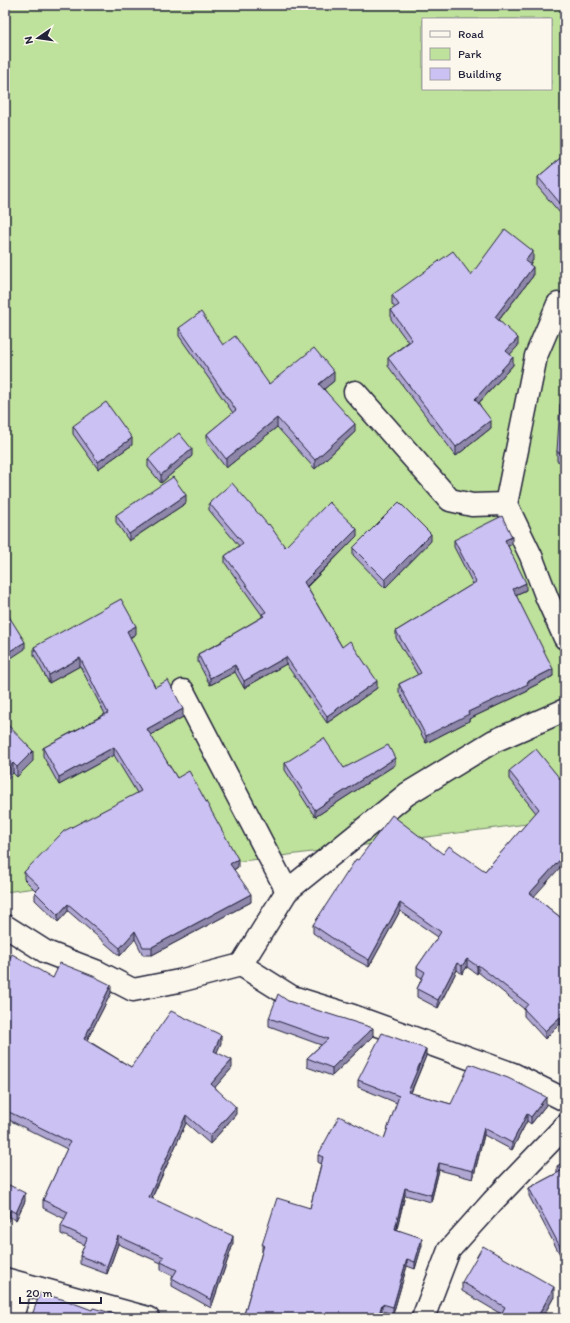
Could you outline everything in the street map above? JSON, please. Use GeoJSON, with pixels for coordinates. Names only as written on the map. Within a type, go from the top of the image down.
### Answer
{"type":"FeatureCollection","features":[{"type":"Feature","properties":{"kind":"street"},"geometry":{"type":"LineString","coordinates":[[558,304],[536,356],[506,504],[531,556],[547,598],[565,638]]}},
{"type":"Feature","properties":{"kind":"street"},"geometry":{"type":"LineString","coordinates":[[355,392],[450,500],[472,506],[506,504]]}},
{"type":"Feature","properties":{"kind":"street"},"geometry":{"type":"LineString","coordinates":[[183,691],[287,891]]}},
{"type":"Feature","properties":{"kind":"street"},"geometry":{"type":"LineString","coordinates":[[5,926],[46,952],[98,972],[133,990],[179,981],[241,965],[287,891],[407,794],[494,741],[565,710]]}},
{"type":"Feature","properties":{"kind":"street"},"geometry":{"type":"LineString","coordinates":[[241,965],[292,997],[353,1016],[513,1074],[565,1100]]}},
{"type":"Feature","properties":{"kind":"street"},"geometry":{"type":"LineString","coordinates":[[423,1318],[449,1250],[492,1201],[565,1126]]}},
{"type":"Feature","properties":{"kind":"street"},"geometry":{"type":"LineString","coordinates":[[12,1318],[13,1282],[148,1318]]}},
{"type":"Feature","properties":{"kind":"green space"},"geometry":{"type":"Polygon","coordinates":[[[5,5],[565,5],[565,819],[5,892],[5,5]]]}},
{"type":"Feature","properties":{"kind":"building"},"geometry":{"type":"Polygon","coordinates":[[[565,154],[565,209],[538,177],[565,154]]]}},
{"type":"Feature","properties":{"kind":"building"},"geometry":{"type":"Polygon","coordinates":[[[505,229],[533,251],[525,261],[533,267],[495,317],[518,338],[506,351],[513,357],[475,399],[491,420],[456,447],[388,358],[412,340],[391,310],[399,305],[392,295],[453,251],[471,275],[505,229]]]}},
{"type":"Feature","properties":{"kind":"building"},"geometry":{"type":"Polygon","coordinates":[[[201,312],[223,345],[235,336],[269,384],[314,348],[334,372],[319,384],[355,424],[315,460],[277,418],[226,459],[207,434],[236,410],[179,328],[201,312]]]}},
{"type":"Feature","properties":{"kind":"building"},"geometry":{"type":"Polygon","coordinates":[[[106,402],[132,438],[98,462],[73,426],[106,402]]]}},
{"type":"Feature","properties":{"kind":"building"},"geometry":{"type":"Polygon","coordinates":[[[560,404],[565,404],[565,453],[557,452],[560,404]]]}},
{"type":"Feature","properties":{"kind":"building"},"geometry":{"type":"Polygon","coordinates":[[[179,433],[192,449],[161,475],[148,459],[179,433]]]}},
{"type":"Feature","properties":{"kind":"building"},"geometry":{"type":"Polygon","coordinates":[[[173,477],[186,495],[129,534],[116,515],[173,477]]]}},
{"type":"Feature","properties":{"kind":"building"},"geometry":{"type":"Polygon","coordinates":[[[232,483],[268,525],[269,524],[285,547],[329,502],[357,529],[304,582],[342,647],[350,641],[377,681],[327,716],[286,657],[244,681],[235,665],[210,678],[198,654],[222,642],[221,641],[264,616],[262,614],[266,612],[225,556],[243,543],[209,503],[232,483]]]}},
{"type":"Feature","properties":{"kind":"building"},"geometry":{"type":"Polygon","coordinates":[[[399,502],[431,534],[385,580],[353,548],[399,502]]]}},
{"type":"Feature","properties":{"kind":"building"},"geometry":{"type":"Polygon","coordinates":[[[502,516],[512,537],[505,540],[526,583],[513,589],[553,669],[527,682],[528,684],[468,712],[469,714],[426,736],[399,684],[421,673],[396,631],[476,582],[454,540],[502,516]]]}},
{"type":"Feature","properties":{"kind":"building"},"geometry":{"type":"Polygon","coordinates":[[[121,599],[136,626],[127,631],[155,687],[168,680],[183,709],[147,729],[177,778],[189,771],[238,859],[230,864],[251,894],[152,947],[143,947],[135,931],[120,948],[68,904],[58,915],[35,892],[40,887],[24,872],[64,831],[141,791],[114,747],[59,777],[43,748],[108,713],[80,658],[49,675],[34,647],[121,599]]]}},
{"type":"Feature","properties":{"kind":"building"},"geometry":{"type":"Polygon","coordinates":[[[5,610],[25,642],[5,654],[5,610]]]}},
{"type":"Feature","properties":{"kind":"building"},"geometry":{"type":"Polygon","coordinates":[[[5,722],[33,751],[17,767],[13,763],[5,772],[5,722]]]}},
{"type":"Feature","properties":{"kind":"building"},"geometry":{"type":"Polygon","coordinates":[[[324,738],[344,768],[388,745],[395,758],[315,810],[285,763],[324,738]]]}},
{"type":"Feature","properties":{"kind":"building"},"geometry":{"type":"Polygon","coordinates":[[[536,749],[565,785],[565,854],[530,893],[565,921],[565,1022],[560,1017],[545,1031],[524,1009],[528,1004],[478,965],[477,966],[467,959],[462,966],[457,963],[438,1000],[417,989],[425,972],[417,967],[441,932],[400,903],[369,960],[341,944],[313,925],[356,859],[358,860],[392,815],[443,854],[449,846],[485,871],[539,809],[509,771],[536,749]]]}},
{"type":"Feature","properties":{"kind":"building"},"geometry":{"type":"Polygon","coordinates":[[[12,954],[53,978],[60,963],[111,985],[84,1039],[131,1067],[171,1011],[221,1035],[214,1051],[232,1060],[211,1084],[236,1107],[210,1136],[186,1115],[149,1197],[233,1236],[211,1300],[172,1278],[177,1270],[161,1262],[164,1257],[118,1236],[107,1266],[80,1256],[87,1238],[61,1226],[68,1212],[43,1200],[70,1142],[5,1110],[5,967],[12,954]]]}},
{"type":"Feature","properties":{"kind":"building"},"geometry":{"type":"Polygon","coordinates":[[[278,994],[288,1001],[373,1028],[332,1068],[307,1058],[328,1039],[269,1018],[278,994]]]}},
{"type":"Feature","properties":{"kind":"building"},"geometry":{"type":"Polygon","coordinates":[[[382,1033],[426,1049],[408,1092],[451,1104],[470,1064],[508,1078],[546,1097],[531,1117],[527,1114],[512,1143],[484,1128],[473,1171],[439,1163],[431,1195],[405,1188],[395,1229],[422,1238],[415,1262],[407,1259],[393,1307],[382,1304],[378,1318],[243,1318],[264,1245],[262,1245],[277,1198],[310,1208],[323,1157],[318,1155],[339,1116],[384,1139],[399,1096],[358,1080],[382,1033]]]}},
{"type":"Feature","properties":{"kind":"building"},"geometry":{"type":"Polygon","coordinates":[[[565,1162],[565,1256],[529,1188],[563,1170],[557,1166],[565,1162]]]}},
{"type":"Feature","properties":{"kind":"building"},"geometry":{"type":"Polygon","coordinates":[[[5,1183],[25,1193],[16,1213],[10,1210],[5,1221],[5,1183]]]}},
{"type":"Feature","properties":{"kind":"building"},"geometry":{"type":"Polygon","coordinates":[[[483,1246],[554,1287],[537,1318],[499,1318],[505,1307],[462,1282],[483,1246]]]}},
{"type":"Feature","properties":{"kind":"building"},"geometry":{"type":"Polygon","coordinates":[[[40,1293],[92,1310],[93,1308],[119,1315],[118,1316],[122,1318],[31,1318],[40,1293]]]}}]}
